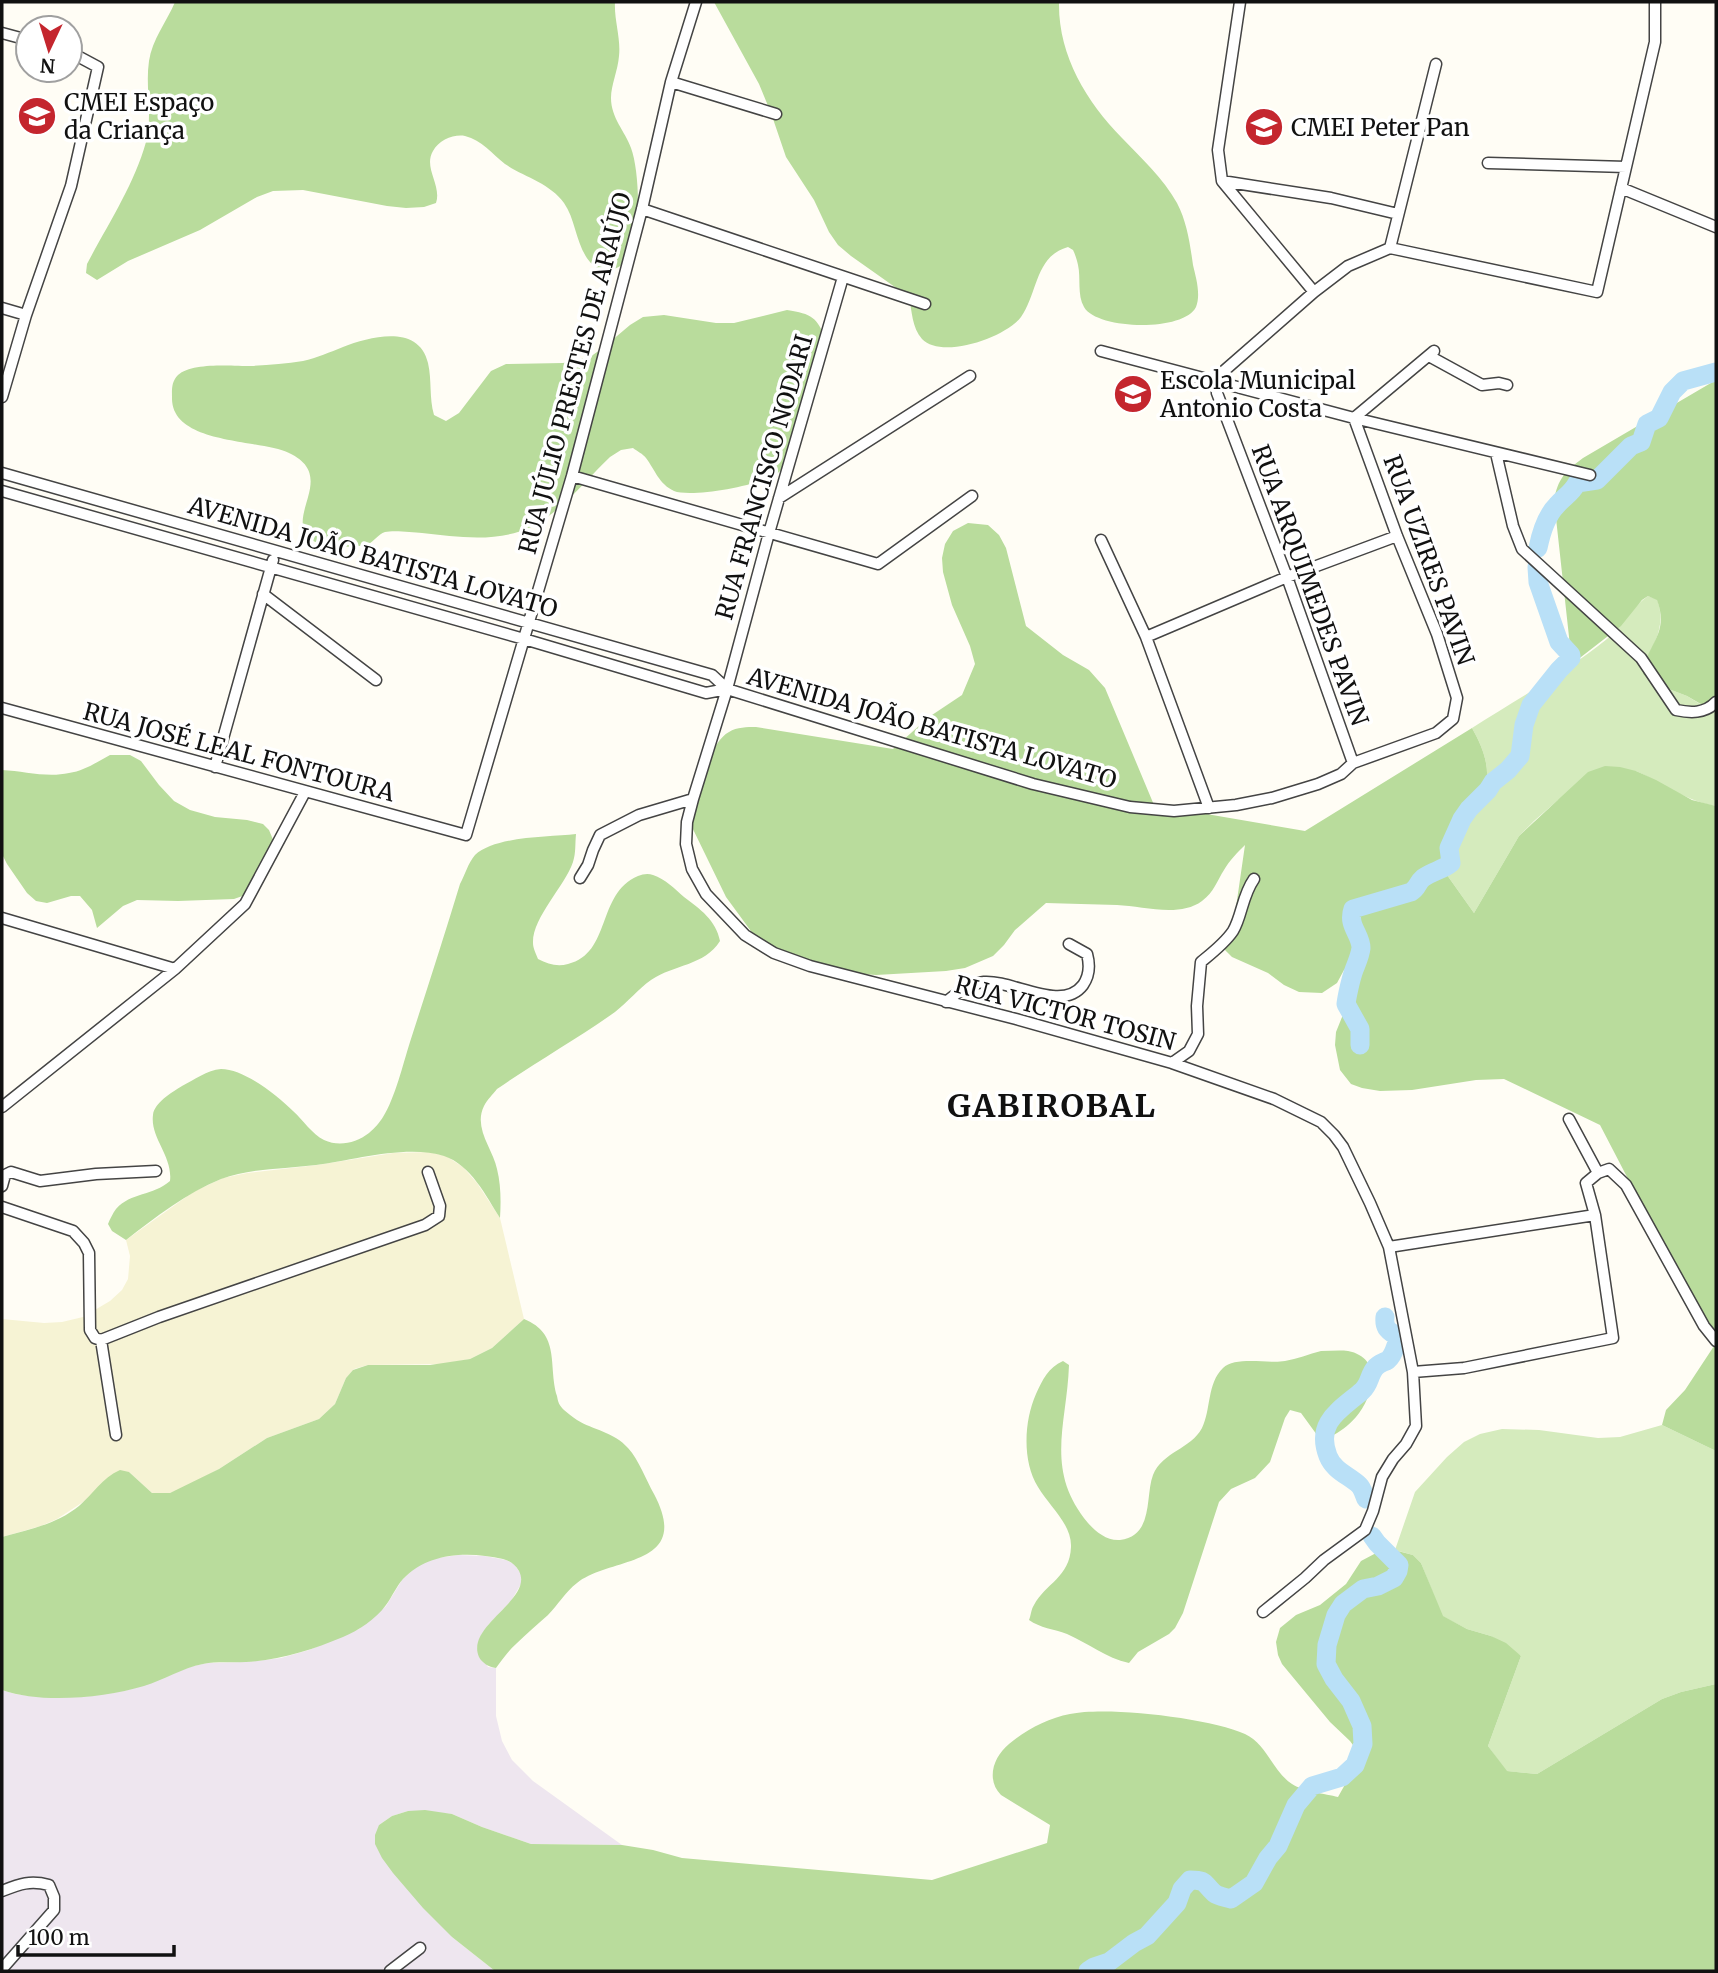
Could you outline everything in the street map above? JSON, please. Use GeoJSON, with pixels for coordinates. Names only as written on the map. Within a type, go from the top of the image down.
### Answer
{"type":"FeatureCollection","features":[{"type":"Feature","properties":{"kind":"street","name":"RUA JÚLIO PRESTES DE ARAÚJO"},"geometry":{"type":"LineString","coordinates":[[466,835],[572,476],[642,209],[671,82],[696,2]]}},
{"type":"Feature","properties":{"kind":"street"},"geometry":{"type":"LineString","coordinates":[[1240,2],[1218,150],[1222,181],[1314,292]]}},
{"type":"Feature","properties":{"kind":"street"},"geometry":{"type":"LineString","coordinates":[[1216,381],[1314,292],[1348,266],[1390,248],[1597,292],[1655,42],[1655,2]]}},
{"type":"Feature","properties":{"kind":"street"},"geometry":{"type":"LineString","coordinates":[[2,397],[26,315],[71,186],[98,67],[84,60]]}},
{"type":"Feature","properties":{"kind":"street"},"geometry":{"type":"LineString","coordinates":[[1390,248],[1436,64]]}},
{"type":"Feature","properties":{"kind":"street"},"geometry":{"type":"LineString","coordinates":[[671,82],[776,114]]}},
{"type":"Feature","properties":{"kind":"street"},"geometry":{"type":"LineString","coordinates":[[1488,163],[1626,167]]}},
{"type":"Feature","properties":{"kind":"street"},"geometry":{"type":"LineString","coordinates":[[1222,181],[1332,198],[1398,214]]}},
{"type":"Feature","properties":{"kind":"street"},"geometry":{"type":"LineString","coordinates":[[1621,188],[1716,228]]}},
{"type":"Feature","properties":{"kind":"street"},"geometry":{"type":"LineString","coordinates":[[642,209],[925,304]]}},
{"type":"Feature","properties":{"kind":"street","name":"RUA FRANCISCO NODARI"},"geometry":{"type":"LineString","coordinates":[[727,689],[843,278]]}},
{"type":"Feature","properties":{"kind":"street"},"geometry":{"type":"LineString","coordinates":[[2,308],[26,315]]}},
{"type":"Feature","properties":{"kind":"street"},"geometry":{"type":"LineString","coordinates":[[1101,351],[1354,418],[1590,475]]}},
{"type":"Feature","properties":{"kind":"street"},"geometry":{"type":"LineString","coordinates":[[1354,418],[1432,354],[1482,386],[1499,383],[1507,385]]}},
{"type":"Feature","properties":{"kind":"street"},"geometry":{"type":"LineString","coordinates":[[779,498],[970,376]]}},
{"type":"Feature","properties":{"kind":"street","name":"RUA ARQUIMEDES PAVIN"},"geometry":{"type":"LineString","coordinates":[[1216,381],[1217,393],[1287,577],[1353,763]]}},
{"type":"Feature","properties":{"kind":"street","name":"RUA UZIRES PAVIN"},"geometry":{"type":"LineString","coordinates":[[1354,418],[1397,536],[1437,634],[1457,698],[1453,719]]}},
{"type":"Feature","properties":{"kind":"street"},"geometry":{"type":"LineString","coordinates":[[1496,453],[1513,526],[1522,549],[1642,658],[1676,710],[1692,713],[1712,707],[1716,702]]}},
{"type":"Feature","properties":{"kind":"street","name":"AVENIDA JOÃO BATISTA LOVATO"},"geometry":{"type":"LineString","coordinates":[[2,473],[712,675],[727,689],[1033,784],[1130,807],[1174,811],[1237,805],[1272,798],[1318,784],[1340,774],[1353,763],[1436,733],[1453,719]]}},
{"type":"Feature","properties":{"kind":"street"},"geometry":{"type":"LineString","coordinates":[[572,476],[878,564],[972,496]]}},
{"type":"Feature","properties":{"kind":"street","name":"AVENIDA JOÃO BATISTA LOVATO"},"geometry":{"type":"LineString","coordinates":[[2,491],[706,693],[727,689]]}},
{"type":"Feature","properties":{"kind":"street"},"geometry":{"type":"LineString","coordinates":[[1146,637],[1287,577],[1397,536]]}},
{"type":"Feature","properties":{"kind":"street"},"geometry":{"type":"LineString","coordinates":[[1101,540],[1146,637],[1209,808]]}},
{"type":"Feature","properties":{"kind":"street"},"geometry":{"type":"LineString","coordinates":[[215,767],[276,551]]}},
{"type":"Feature","properties":{"kind":"street"},"geometry":{"type":"LineString","coordinates":[[263,594],[376,680]]}},
{"type":"Feature","properties":{"kind":"street","name":"RUA VICTOR TOSIN"},"geometry":{"type":"LineString","coordinates":[[727,689],[693,799],[687,822],[686,844],[692,869],[706,894],[745,934],[774,953],[810,966],[1025,1021],[1172,1063],[1274,1099],[1321,1122],[1343,1147],[1389,1247],[1413,1372],[1416,1426],[1382,1477],[1365,1530],[1324,1560],[1263,1612]]}},
{"type":"Feature","properties":{"kind":"street","name":"RUA JOSÉ LEAL FONTOURA"},"geometry":{"type":"LineString","coordinates":[[2,708],[466,835]]}},
{"type":"Feature","properties":{"kind":"street"},"geometry":{"type":"LineString","coordinates":[[2,1107],[175,969],[245,904],[305,792]]}},
{"type":"Feature","properties":{"kind":"street"},"geometry":{"type":"LineString","coordinates":[[580,878],[588,866],[600,835],[639,815],[693,799]]}},
{"type":"Feature","properties":{"kind":"street"},"geometry":{"type":"LineString","coordinates":[[1172,1063],[1189,1051],[1198,1034],[1200,962],[1215,951],[1233,930],[1247,889],[1254,879]]}},
{"type":"Feature","properties":{"kind":"street"},"geometry":{"type":"LineString","coordinates":[[2,918],[175,969]]}},
{"type":"Feature","properties":{"kind":"street"},"geometry":{"type":"LineString","coordinates":[[946,1002],[965,987],[985,982],[1062,998],[1075,993],[1084,983],[1090,968],[1087,954],[1069,944]]}},
{"type":"Feature","properties":{"kind":"street"},"geometry":{"type":"LineString","coordinates":[[1569,1119],[1598,1173]]}},
{"type":"Feature","properties":{"kind":"street"},"geometry":{"type":"LineString","coordinates":[[1413,1372],[1464,1368],[1614,1338],[1595,1215],[1587,1183],[1598,1173],[1609,1169],[1626,1185],[1704,1326],[1716,1341]]}},
{"type":"Feature","properties":{"kind":"street"},"geometry":{"type":"LineString","coordinates":[[2,1186],[5,1175],[11,1172],[40,1181],[96,1174],[156,1171]]}},
{"type":"Feature","properties":{"kind":"street"},"geometry":{"type":"LineString","coordinates":[[2,1207],[73,1231],[85,1243],[89,1254],[90,1331],[95,1338],[101,1340],[159,1317],[425,1225],[439,1216],[440,1206],[428,1172]]}},
{"type":"Feature","properties":{"kind":"street"},"geometry":{"type":"LineString","coordinates":[[1389,1247],[1595,1215]]}},
{"type":"Feature","properties":{"kind":"street"},"geometry":{"type":"LineString","coordinates":[[101,1340],[116,1435]]}},
{"type":"Feature","properties":{"kind":"street"},"geometry":{"type":"LineString","coordinates":[[2,1891],[35,1881],[50,1885],[54,1910],[2,1969]]}},
{"type":"Feature","properties":{"kind":"street"},"geometry":{"type":"LineString","coordinates":[[390,1971],[420,1948]]}},
{"type":"Feature","properties":{"kind":"shaded area"},"geometry":{"type":"Polygon","coordinates":[[[429,1152],[446,1156],[463,1167],[500,1218],[524,1319],[492,1348],[470,1359],[443,1364],[368,1365],[354,1369],[346,1378],[335,1404],[319,1419],[267,1438],[182,1489],[170,1493],[152,1493],[129,1472],[57,1519],[2,1537],[2,1319],[62,1322],[83,1317],[110,1301],[122,1290],[128,1279],[130,1256],[126,1240],[193,1192],[223,1178],[393,1153],[429,1152]]]}},
{"type":"Feature","properties":{"kind":"shaded area"},"geometry":{"type":"Polygon","coordinates":[[[458,1555],[506,1560],[514,1564],[521,1574],[521,1584],[511,1601],[489,1624],[480,1637],[477,1648],[488,1667],[496,1668],[496,1716],[502,1741],[512,1760],[533,1781],[622,1845],[531,1844],[452,1814],[408,1811],[392,1816],[379,1825],[452,1937],[495,1971],[2,1971],[2,1690],[32,1696],[83,1697],[128,1690],[193,1666],[281,1658],[309,1650],[359,1629],[386,1606],[402,1580],[417,1566],[431,1559],[458,1555]]]}},
{"type":"Feature","properties":{"kind":"green space"},"geometry":{"type":"Polygon","coordinates":[[[175,2],[615,2],[619,49],[611,93],[612,105],[631,148],[638,189],[635,237],[627,260],[610,270],[603,271],[594,266],[585,256],[568,210],[552,190],[505,164],[477,141],[461,136],[443,141],[433,151],[430,164],[437,190],[436,203],[406,208],[303,190],[273,191],[257,197],[200,230],[128,261],[97,280],[86,273],[87,264],[128,189],[141,158],[148,132],[148,71],[151,53],[175,2]]]}},
{"type":"Feature","properties":{"kind":"green space"},"geometry":{"type":"Polygon","coordinates":[[[714,2],[1059,2],[1063,40],[1086,93],[1109,124],[1159,177],[1180,210],[1188,233],[1198,286],[1196,307],[1188,315],[1175,321],[1159,324],[1122,324],[1092,315],[1082,302],[1078,263],[1073,250],[1068,247],[1049,258],[1038,276],[1027,307],[1013,325],[988,338],[958,347],[931,345],[922,339],[914,325],[909,297],[851,256],[838,245],[829,232],[814,200],[786,157],[759,84],[714,2]]]}},
{"type":"Feature","properties":{"kind":"green space"},"geometry":{"type":"Polygon","coordinates":[[[787,310],[802,313],[816,321],[826,340],[786,464],[780,471],[744,486],[683,493],[665,485],[646,458],[633,448],[621,450],[610,457],[553,513],[531,527],[505,535],[463,537],[393,531],[385,532],[362,546],[345,547],[318,543],[307,536],[303,526],[311,483],[303,462],[276,449],[202,433],[187,425],[176,414],[172,399],[172,386],[178,375],[193,368],[297,362],[367,339],[393,336],[415,342],[423,351],[428,363],[434,415],[446,421],[459,413],[491,371],[506,364],[563,363],[590,357],[643,317],[664,315],[734,323],[787,310]]]}},
{"type":"Feature","properties":{"kind":"green space"},"geometry":{"type":"Polygon","coordinates":[[[1716,380],[1716,710],[1711,710],[1687,696],[1653,683],[1643,674],[1661,622],[1657,600],[1648,596],[1621,626],[1572,664],[1554,500],[1563,476],[1583,458],[1716,380]]]}},
{"type":"Feature","properties":{"kind":"green space"},"geometry":{"type":"Polygon","coordinates":[[[968,523],[988,525],[999,535],[1006,548],[1026,626],[1063,655],[1089,670],[1105,688],[1154,805],[1305,831],[1472,728],[1483,752],[1487,778],[1447,875],[1474,913],[1519,836],[1588,772],[1605,766],[1636,771],[1692,800],[1716,806],[1716,1342],[1600,1125],[1504,1079],[1476,1080],[1412,1090],[1380,1091],[1351,1084],[1340,1070],[1335,1045],[1336,1032],[1369,950],[1344,970],[1337,983],[1322,993],[1299,992],[1268,973],[1232,957],[1225,950],[1227,935],[1234,921],[1245,845],[1228,863],[1210,894],[1193,906],[1161,910],[1117,905],[1046,903],[1015,930],[993,956],[965,968],[876,975],[837,972],[800,962],[756,938],[726,897],[689,821],[715,747],[732,730],[756,727],[893,749],[929,717],[962,695],[975,664],[952,605],[942,558],[945,544],[953,531],[968,523]]]}},
{"type":"Feature","properties":{"kind":"green space"},"geometry":{"type":"Polygon","coordinates":[[[1648,596],[1657,599],[1660,608],[1656,640],[1644,663],[1653,683],[1687,696],[1710,710],[1716,710],[1716,806],[1685,796],[1636,771],[1558,800],[1519,836],[1474,913],[1447,875],[1487,778],[1483,752],[1472,728],[1558,674],[1607,639],[1648,596]]]}},
{"type":"Feature","properties":{"kind":"green space"},"geometry":{"type":"Polygon","coordinates":[[[110,755],[130,755],[141,761],[174,801],[190,810],[215,817],[263,824],[269,830],[274,842],[248,894],[234,899],[137,900],[123,906],[97,928],[92,910],[80,896],[47,903],[36,901],[27,893],[2,854],[2,770],[44,775],[61,774],[80,770],[110,755]]]}},
{"type":"Feature","properties":{"kind":"green space"},"geometry":{"type":"Polygon","coordinates":[[[576,834],[573,862],[534,933],[533,945],[538,959],[560,965],[582,958],[592,948],[609,909],[625,884],[646,874],[666,882],[701,911],[715,927],[720,941],[706,955],[651,980],[615,1012],[497,1089],[488,1099],[481,1114],[481,1122],[498,1175],[500,1218],[477,1182],[454,1160],[430,1153],[397,1152],[232,1175],[183,1198],[126,1240],[112,1231],[108,1224],[122,1204],[170,1181],[168,1163],[153,1123],[157,1106],[173,1091],[211,1071],[230,1070],[260,1084],[324,1140],[347,1143],[371,1131],[383,1117],[395,1091],[460,884],[475,855],[495,844],[509,841],[576,834]]]}},
{"type":"Feature","properties":{"kind":"green space"},"geometry":{"type":"Polygon","coordinates":[[[524,1319],[536,1325],[548,1342],[561,1407],[577,1420],[616,1438],[636,1458],[663,1518],[663,1535],[656,1548],[643,1556],[592,1574],[577,1583],[548,1615],[510,1650],[496,1668],[480,1659],[477,1645],[489,1623],[517,1592],[521,1582],[519,1571],[512,1563],[503,1559],[463,1555],[424,1563],[401,1582],[382,1610],[366,1624],[343,1637],[308,1650],[259,1661],[203,1664],[144,1686],[110,1694],[54,1698],[2,1690],[2,1537],[42,1526],[70,1512],[120,1470],[129,1472],[152,1493],[170,1493],[219,1469],[267,1438],[319,1419],[335,1404],[346,1378],[353,1370],[368,1365],[430,1365],[470,1359],[492,1348],[524,1319]]]}},
{"type":"Feature","properties":{"kind":"green space"},"geometry":{"type":"Polygon","coordinates":[[[1716,1343],[1716,1451],[1662,1425],[1666,1410],[1685,1390],[1716,1343]]]}},
{"type":"Feature","properties":{"kind":"green space"},"geometry":{"type":"Polygon","coordinates":[[[1321,1351],[1348,1351],[1367,1361],[1372,1379],[1362,1409],[1347,1426],[1330,1437],[1317,1435],[1301,1413],[1290,1410],[1270,1462],[1255,1478],[1231,1489],[1219,1502],[1183,1613],[1169,1634],[1138,1652],[1129,1663],[1067,1634],[1029,1620],[1039,1598],[1062,1573],[1070,1557],[1071,1547],[1064,1523],[1033,1477],[1027,1453],[1027,1428],[1032,1405],[1053,1367],[1063,1361],[1069,1365],[1061,1447],[1066,1484],[1074,1503],[1088,1523],[1098,1533],[1120,1540],[1131,1537],[1143,1523],[1157,1467],[1191,1441],[1202,1428],[1214,1381],[1223,1368],[1228,1364],[1244,1361],[1285,1361],[1321,1351]]]}},
{"type":"Feature","properties":{"kind":"green space"},"geometry":{"type":"Polygon","coordinates":[[[1662,1425],[1716,1451],[1716,1684],[1662,1699],[1537,1774],[1506,1771],[1488,1746],[1521,1656],[1491,1636],[1467,1629],[1442,1616],[1421,1563],[1413,1555],[1395,1550],[1415,1492],[1447,1457],[1464,1442],[1480,1434],[1502,1429],[1539,1430],[1598,1438],[1620,1437],[1662,1425]]]}},
{"type":"Feature","properties":{"kind":"green space"},"geometry":{"type":"Polygon","coordinates":[[[1394,1550],[1413,1555],[1421,1563],[1443,1616],[1467,1629],[1506,1643],[1521,1656],[1488,1746],[1507,1771],[1537,1774],[1662,1699],[1716,1684],[1716,1971],[495,1971],[452,1937],[423,1908],[393,1873],[375,1844],[379,1825],[392,1816],[425,1810],[452,1814],[531,1844],[622,1845],[682,1858],[932,1880],[1047,1843],[1050,1825],[1001,1795],[996,1789],[993,1776],[995,1762],[1003,1749],[1030,1729],[1062,1716],[1087,1712],[1158,1715],[1229,1728],[1253,1738],[1279,1772],[1292,1784],[1338,1797],[1361,1756],[1282,1664],[1276,1642],[1280,1628],[1296,1615],[1320,1605],[1346,1584],[1361,1561],[1378,1552],[1394,1550]]]}},
{"type":"Feature","properties":{"kind":"waterway"},"geometry":{"type":"LineString","coordinates":[[1538,548],[1550,514],[1577,483],[1597,480],[1631,446],[1641,442],[1647,424],[1659,418],[1672,392],[1683,381],[1716,372]]}},
{"type":"Feature","properties":{"kind":"waterway"},"geometry":{"type":"LineString","coordinates":[[1360,1045],[1360,1029],[1346,1004],[1361,948],[1353,925],[1353,909],[1411,892],[1423,878],[1451,863],[1449,848],[1462,819],[1493,782],[1520,756],[1524,725],[1531,705],[1571,658],[1559,642],[1538,582],[1537,567]]}},
{"type":"Feature","properties":{"kind":"waterway"},"geometry":{"type":"LineString","coordinates":[[1366,1499],[1359,1485],[1331,1461],[1325,1444],[1325,1434],[1332,1418],[1365,1388],[1375,1368],[1388,1360],[1393,1353],[1398,1340],[1387,1328],[1385,1317]]}},
{"type":"Feature","properties":{"kind":"waterway"},"geometry":{"type":"LineString","coordinates":[[1088,1971],[1109,1962],[1147,1936],[1177,1903],[1182,1889],[1190,1880],[1202,1881],[1216,1894],[1231,1899],[1254,1883],[1278,1846],[1296,1805],[1312,1786],[1342,1777],[1355,1765],[1363,1744],[1362,1726],[1351,1701],[1326,1664],[1327,1645],[1336,1615],[1343,1604],[1363,1589],[1378,1586],[1394,1578],[1398,1571],[1399,1565],[1372,1536]]}},
{"type":"Feature","properties":{"kind":"place","name":"CMEI Espaço da Criança"},"geometry":{"type":"Point","coordinates":[37,116]}},
{"type":"Feature","properties":{"kind":"place","name":"CMEI Peter Pan"},"geometry":{"type":"Point","coordinates":[1264,127]}},
{"type":"Feature","properties":{"kind":"place","name":"Escola Municipal Antonio Costa"},"geometry":{"type":"Point","coordinates":[1133,394]}},
{"type":"Feature","properties":{"kind":"district","name":"GABIROBAL"},"geometry":{"type":"Point","coordinates":[1052,1106]}}]}
